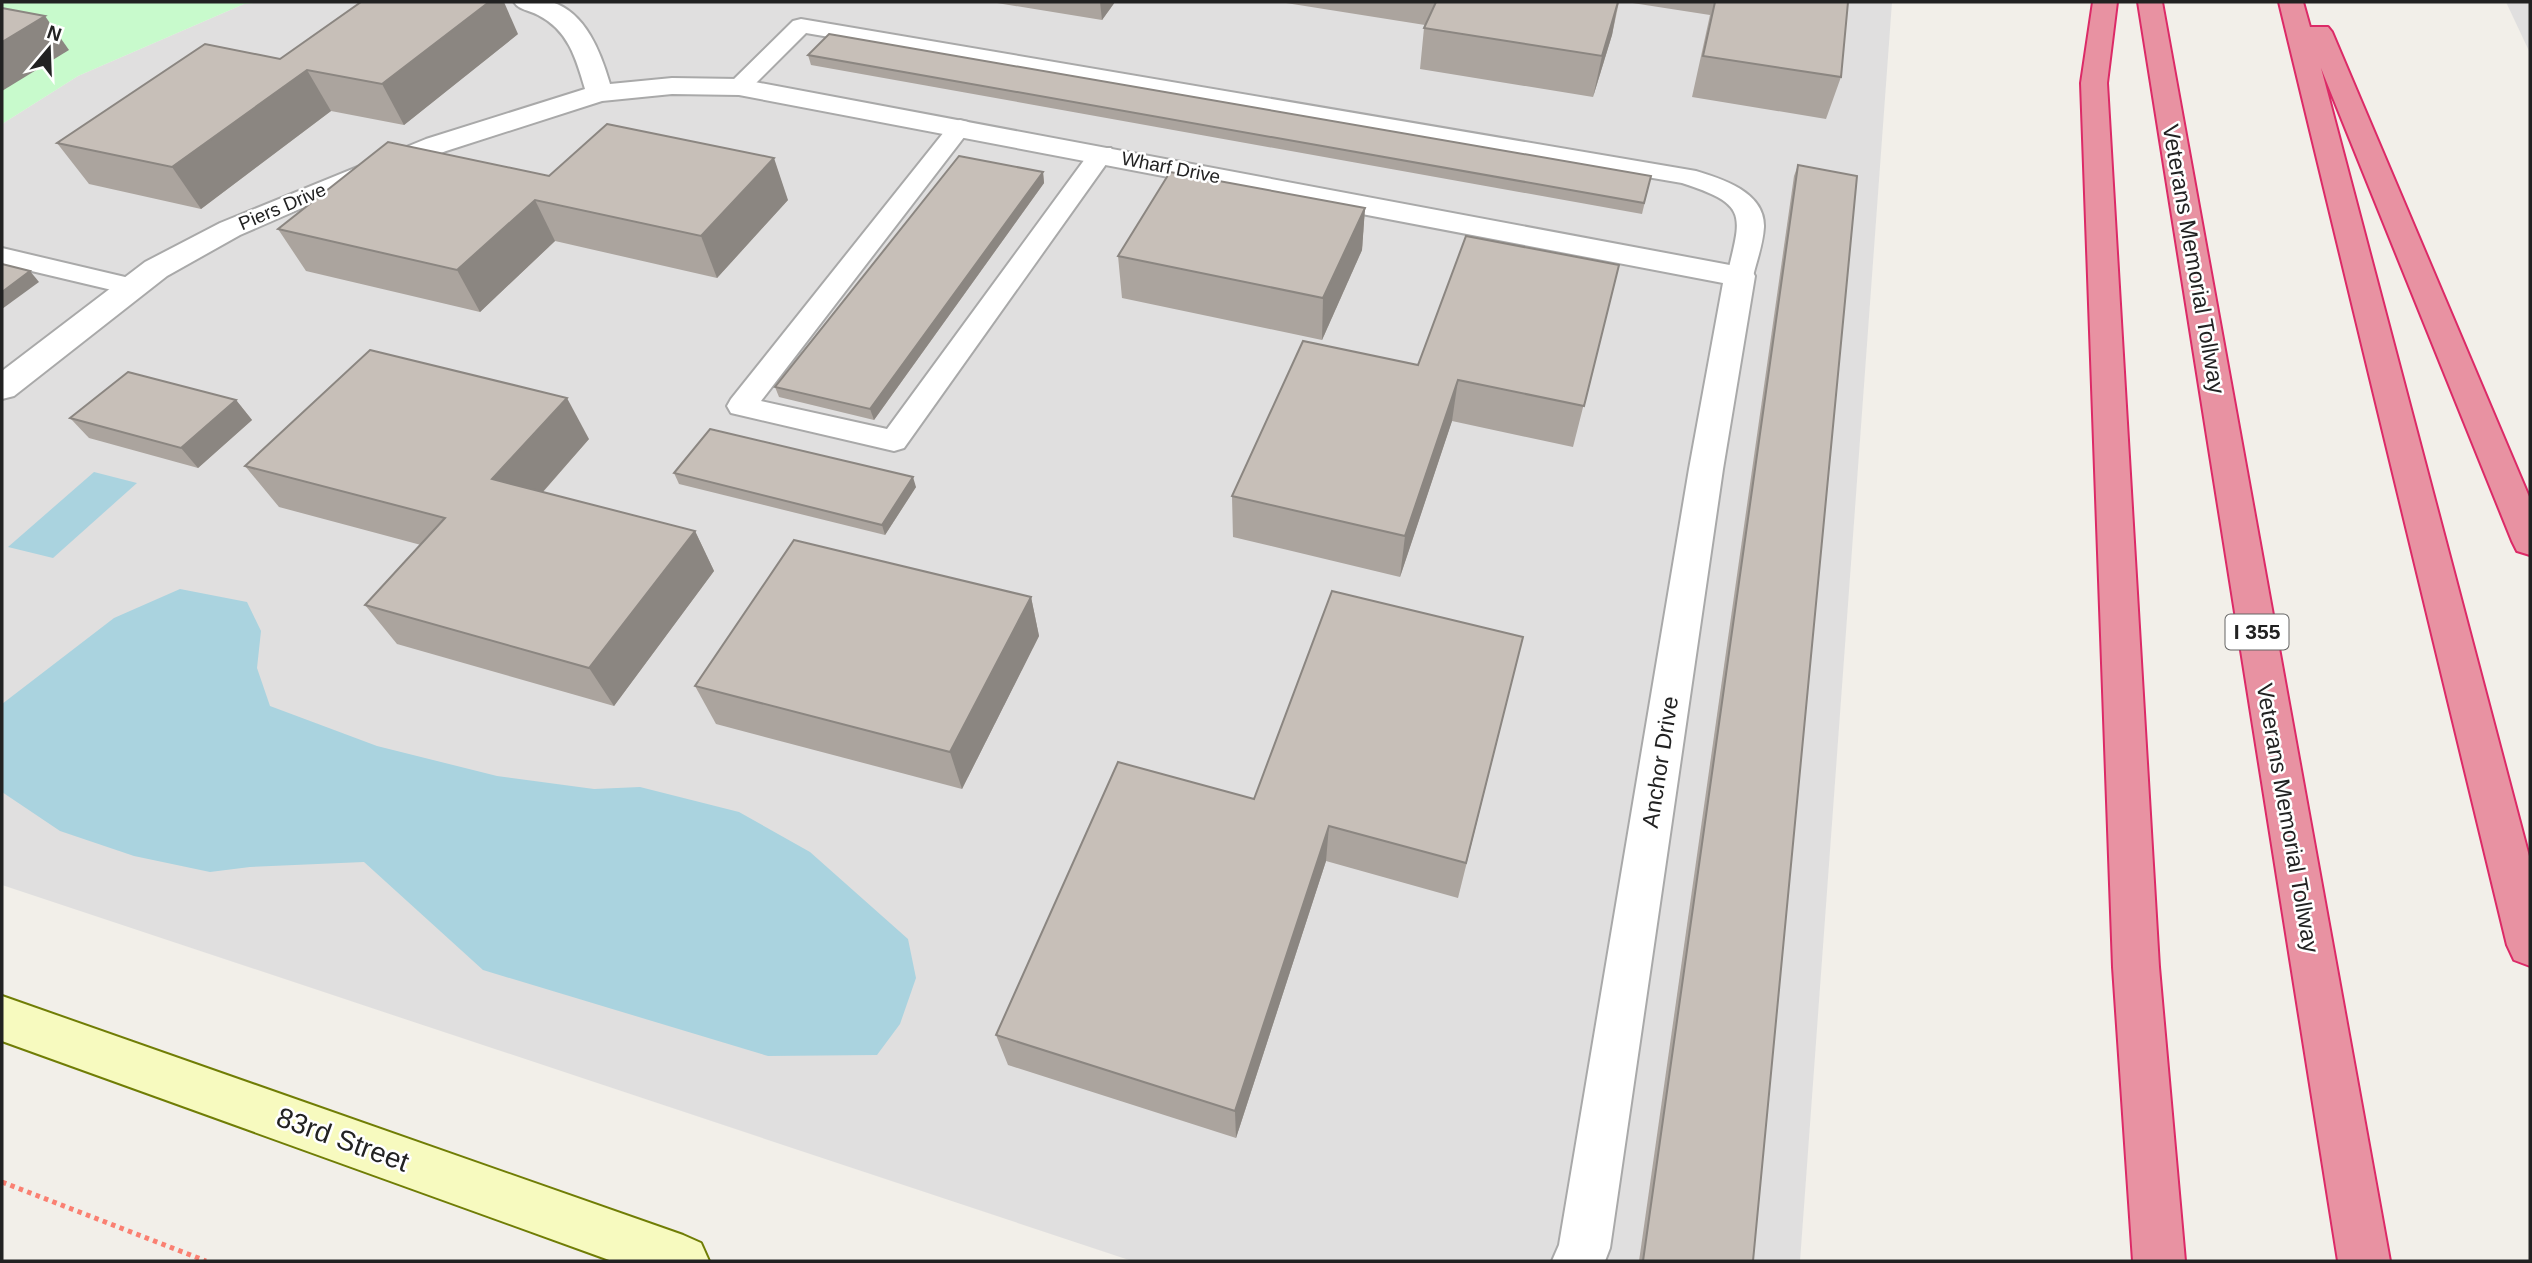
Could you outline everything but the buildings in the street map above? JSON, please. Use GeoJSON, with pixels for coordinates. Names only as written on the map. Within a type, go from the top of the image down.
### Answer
{"type":"FeatureCollection","features":[{"type":"Feature","properties":{"kind":"highway"},"geometry":{"type":"LineString","coordinates":[[2105,2],[2094,83],[2137,968],[2159,1261]]}},
{"type":"Feature","properties":{"kind":"highway","name":"Veterans Memorial Tollway"},"geometry":{"type":"LineString","coordinates":[[2150,2],[2364,1261]]}},
{"type":"Feature","properties":{"kind":"highway"},"geometry":{"type":"LineString","coordinates":[[2291,2],[2530,945]]}},
{"type":"Feature","properties":{"kind":"highway"},"geometry":{"type":"LineString","coordinates":[[2306,2],[2530,541]]}},
{"type":"Feature","properties":{"kind":"main road","name":"83rd Street"},"geometry":{"type":"LineString","coordinates":[[2,1017],[684,1261]]}},
{"type":"Feature","properties":{"kind":"street"},"geometry":{"type":"LineString","coordinates":[[526,2],[541,5],[576,28],[599,93]]}},
{"type":"Feature","properties":{"kind":"street","name":"Wharf Drive"},"geometry":{"type":"LineString","coordinates":[[599,93],[672,86],[739,87],[1101,153],[1740,276]]}},
{"type":"Feature","properties":{"kind":"street","name":"Piers Drive"},"geometry":{"type":"LineString","coordinates":[[2,388],[156,269],[230,229],[310,194],[436,145],[599,93]]}},
{"type":"Feature","properties":{"kind":"street","name":"Anchor Drive"},"geometry":{"type":"LineString","coordinates":[[1582,1257],[1706,469],[1740,276]]}},
{"type":"Feature","properties":{"kind":"lane"},"geometry":{"type":"LineString","coordinates":[[739,87],[801,26],[1687,176],[1720,188],[1741,201],[1751,222],[1740,276]]}},
{"type":"Feature","properties":{"kind":"lane"},"geometry":{"type":"LineString","coordinates":[[960,127],[741,406],[894,441],[1101,153]]}},
{"type":"Feature","properties":{"kind":"lane"},"geometry":{"type":"LineString","coordinates":[[2,256],[133,287]]}},
{"type":"Feature","properties":{"kind":"path"},"geometry":{"type":"LineString","coordinates":[[2,1182],[206,1261]]}},
{"type":"Feature","properties":{"kind":"shaded area"},"geometry":{"type":"Polygon","coordinates":[[[1892,2],[1800,1261],[1132,1261],[2,885],[2,124],[78,76],[244,4],[1892,2]]]}},
{"type":"Feature","properties":{"kind":"shaded area"},"geometry":{"type":"Polygon","coordinates":[[[2506,2],[2530,2],[2530,53],[2506,2]]]}},
{"type":"Feature","properties":{"kind":"green space"},"geometry":{"type":"Polygon","coordinates":[[[2,2],[262,2],[244,4],[78,76],[2,124],[2,2]]]}},
{"type":"Feature","properties":{"kind":"water"},"geometry":{"type":"Polygon","coordinates":[[[94,472],[137,483],[53,558],[8,547],[94,472]]]}},
{"type":"Feature","properties":{"kind":"water"},"geometry":{"type":"Polygon","coordinates":[[[180,589],[247,602],[261,631],[257,668],[270,706],[377,746],[497,776],[594,789],[640,787],[739,812],[810,852],[908,939],[916,978],[900,1024],[877,1055],[768,1056],[483,970],[364,862],[250,867],[210,872],[134,856],[60,831],[2,792],[2,704],[114,618],[180,589]]]}}]}
